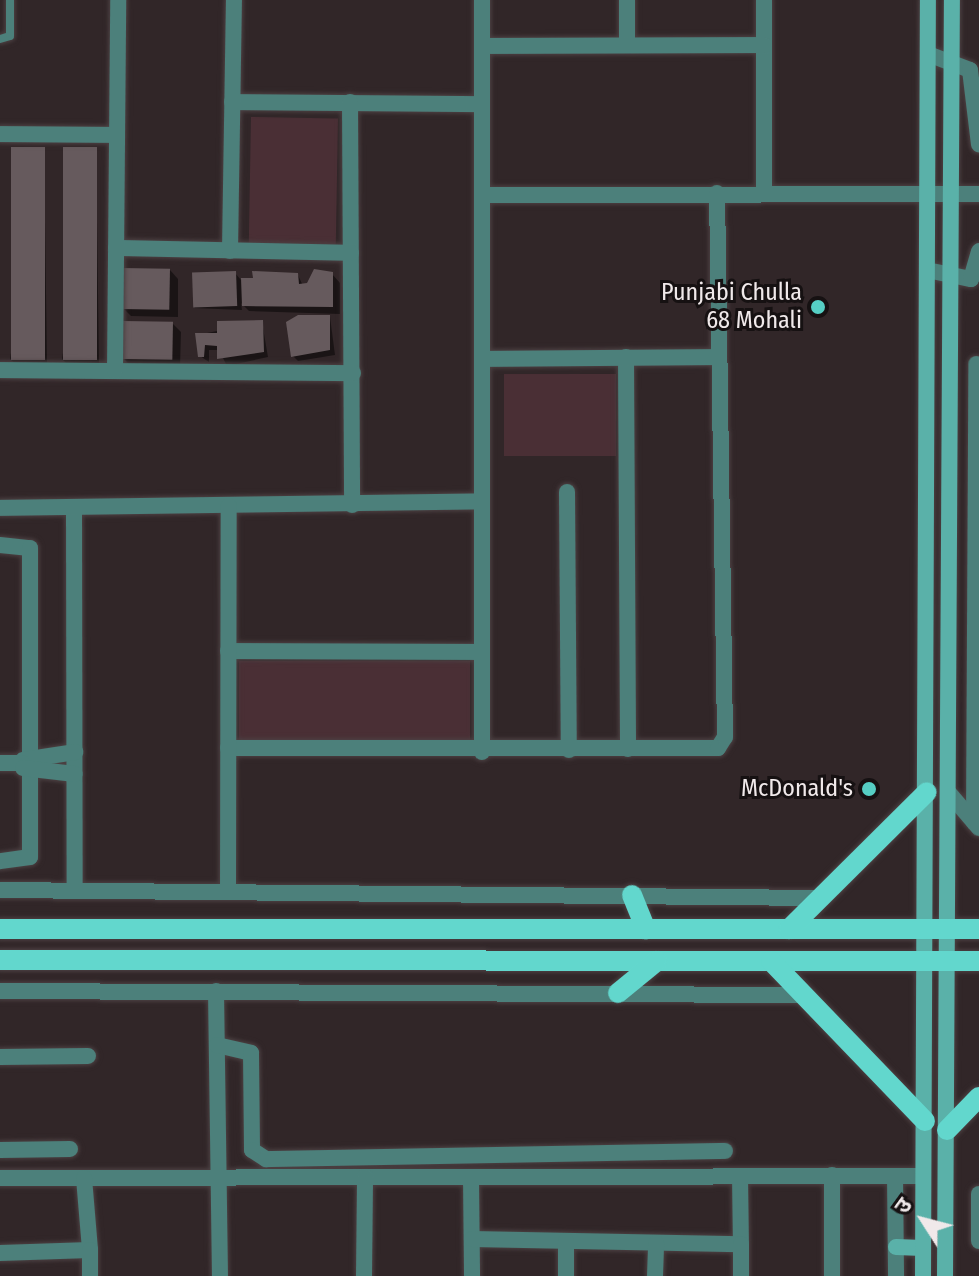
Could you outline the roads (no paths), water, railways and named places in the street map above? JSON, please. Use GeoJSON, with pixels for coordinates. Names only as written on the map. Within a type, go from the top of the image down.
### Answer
{"type":"FeatureCollection","features":[{"type":"Feature","properties":{"kind":"main road"},"geometry":{"type":"LineString","coordinates":[[928,0],[926,930],[938,962],[947,1130],[945,1276]]}},
{"type":"Feature","properties":{"kind":"main road"},"geometry":{"type":"LineString","coordinates":[[923,1276],[925,1121],[938,962],[950,929],[952,0]]}},
{"type":"Feature","properties":{"kind":"main road"},"geometry":{"type":"LineString","coordinates":[[789,929],[927,792]]}},
{"type":"Feature","properties":{"kind":"main road"},"geometry":{"type":"LineString","coordinates":[[632,895],[646,929]]}},
{"type":"Feature","properties":{"kind":"main road"},"geometry":{"type":"LineString","coordinates":[[0,929],[979,929]]}},
{"type":"Feature","properties":{"kind":"main road"},"geometry":{"type":"LineString","coordinates":[[0,960],[979,961]]}},
{"type":"Feature","properties":{"kind":"main road"},"geometry":{"type":"LineString","coordinates":[[618,993],[657,961]]}},
{"type":"Feature","properties":{"kind":"main road"},"geometry":{"type":"LineString","coordinates":[[771,961],[925,1121]]}},
{"type":"Feature","properties":{"kind":"main road"},"geometry":{"type":"LineString","coordinates":[[947,1130],[979,1097]]}},
{"type":"Feature","properties":{"kind":"main road"},"geometry":{"type":"LineString","coordinates":[[896,1247],[923,1248]]}},
{"type":"Feature","properties":{"kind":"street"},"geometry":{"type":"LineString","coordinates":[[115,371],[118,0]]}},
{"type":"Feature","properties":{"kind":"street"},"geometry":{"type":"LineString","coordinates":[[230,251],[234,0]]}},
{"type":"Feature","properties":{"kind":"street"},"geometry":{"type":"LineString","coordinates":[[482,0],[482,752]]}},
{"type":"Feature","properties":{"kind":"street"},"geometry":{"type":"LineString","coordinates":[[627,0],[627,44]]}},
{"type":"Feature","properties":{"kind":"street"},"geometry":{"type":"LineString","coordinates":[[764,0],[764,192]]}},
{"type":"Feature","properties":{"kind":"street"},"geometry":{"type":"LineString","coordinates":[[482,46],[764,45]]}},
{"type":"Feature","properties":{"kind":"street"},"geometry":{"type":"LineString","coordinates":[[928,54],[952,60],[970,70],[979,144]]}},
{"type":"Feature","properties":{"kind":"street"},"geometry":{"type":"LineString","coordinates":[[232,102],[482,104]]}},
{"type":"Feature","properties":{"kind":"street"},"geometry":{"type":"LineString","coordinates":[[350,102],[352,505]]}},
{"type":"Feature","properties":{"kind":"street"},"geometry":{"type":"LineString","coordinates":[[0,134],[117,135]]}},
{"type":"Feature","properties":{"kind":"street"},"geometry":{"type":"LineString","coordinates":[[482,195],[764,192],[979,194]]}},
{"type":"Feature","properties":{"kind":"street"},"geometry":{"type":"LineString","coordinates":[[228,748],[482,752],[708,751],[725,737],[717,357],[717,193]]}},
{"type":"Feature","properties":{"kind":"street"},"geometry":{"type":"LineString","coordinates":[[116,248],[351,253]]}},
{"type":"Feature","properties":{"kind":"street"},"geometry":{"type":"LineString","coordinates":[[927,270],[971,279],[979,251]]}},
{"type":"Feature","properties":{"kind":"street"},"geometry":{"type":"LineString","coordinates":[[626,357],[628,749]]}},
{"type":"Feature","properties":{"kind":"street"},"geometry":{"type":"LineString","coordinates":[[482,359],[717,357]]}},
{"type":"Feature","properties":{"kind":"street"},"geometry":{"type":"LineString","coordinates":[[951,365],[978,364],[976,825]]}},
{"type":"Feature","properties":{"kind":"street"},"geometry":{"type":"LineString","coordinates":[[0,370],[353,373]]}},
{"type":"Feature","properties":{"kind":"street"},"geometry":{"type":"LineString","coordinates":[[567,492],[569,750]]}},
{"type":"Feature","properties":{"kind":"street"},"geometry":{"type":"LineString","coordinates":[[0,508],[482,501]]}},
{"type":"Feature","properties":{"kind":"street"},"geometry":{"type":"LineString","coordinates":[[228,890],[229,506]]}},
{"type":"Feature","properties":{"kind":"street"},"geometry":{"type":"LineString","coordinates":[[74,507],[75,890]]}},
{"type":"Feature","properties":{"kind":"street"},"geometry":{"type":"LineString","coordinates":[[0,545],[30,548],[27,764],[30,857],[0,861]]}},
{"type":"Feature","properties":{"kind":"street"},"geometry":{"type":"LineString","coordinates":[[228,651],[482,652]]}},
{"type":"Feature","properties":{"kind":"street"},"geometry":{"type":"LineString","coordinates":[[27,764],[75,752]]}},
{"type":"Feature","properties":{"kind":"street"},"geometry":{"type":"LineString","coordinates":[[0,763],[27,764],[75,774]]}},
{"type":"Feature","properties":{"kind":"street"},"geometry":{"type":"LineString","coordinates":[[949,793],[976,825]]}},
{"type":"Feature","properties":{"kind":"street"},"geometry":{"type":"LineString","coordinates":[[0,890],[820,898]]}},
{"type":"Feature","properties":{"kind":"street"},"geometry":{"type":"LineString","coordinates":[[0,991],[803,995]]}},
{"type":"Feature","properties":{"kind":"street"},"geometry":{"type":"LineString","coordinates":[[216,991],[220,1276]]}},
{"type":"Feature","properties":{"kind":"street"},"geometry":{"type":"LineString","coordinates":[[217,1045],[251,1053],[252,1150],[266,1159],[725,1151]]}},
{"type":"Feature","properties":{"kind":"street"},"geometry":{"type":"LineString","coordinates":[[0,1057],[88,1056]]}},
{"type":"Feature","properties":{"kind":"street"},"geometry":{"type":"LineString","coordinates":[[0,1150],[70,1149]]}},
{"type":"Feature","properties":{"kind":"street"},"geometry":{"type":"LineString","coordinates":[[677,1152],[679,1176]]}},
{"type":"Feature","properties":{"kind":"street"},"geometry":{"type":"LineString","coordinates":[[832,1175],[832,1276]]}},
{"type":"Feature","properties":{"kind":"street"},"geometry":{"type":"LineString","coordinates":[[740,1176],[741,1276]]}},
{"type":"Feature","properties":{"kind":"street"},"geometry":{"type":"LineString","coordinates":[[895,1176],[896,1276]]}},
{"type":"Feature","properties":{"kind":"street"},"geometry":{"type":"LineString","coordinates":[[0,1178],[923,1176]]}},
{"type":"Feature","properties":{"kind":"street"},"geometry":{"type":"LineString","coordinates":[[364,1276],[365,1177]]}},
{"type":"Feature","properties":{"kind":"street"},"geometry":{"type":"LineString","coordinates":[[471,1177],[472,1276]]}},
{"type":"Feature","properties":{"kind":"street"},"geometry":{"type":"LineString","coordinates":[[84,1178],[90,1276]]}},
{"type":"Feature","properties":{"kind":"street"},"geometry":{"type":"LineString","coordinates":[[979,1194],[979,1241]]}},
{"type":"Feature","properties":{"kind":"street"},"geometry":{"type":"LineString","coordinates":[[472,1239],[741,1244]]}},
{"type":"Feature","properties":{"kind":"street"},"geometry":{"type":"LineString","coordinates":[[566,1241],[566,1276]]}},
{"type":"Feature","properties":{"kind":"street"},"geometry":{"type":"LineString","coordinates":[[655,1276],[656,1243]]}},
{"type":"Feature","properties":{"kind":"street"},"geometry":{"type":"LineString","coordinates":[[0,1253],[90,1250]]}},
{"type":"Feature","properties":{"kind":"lane"},"geometry":{"type":"LineString","coordinates":[[0,39],[10,36],[10,0]]}},
{"type":"Feature","properties":{"kind":"place","name":"Punjabi Chulla 68 Mohali"},"geometry":{"type":"Point","coordinates":[818,307]}},
{"type":"Feature","properties":{"kind":"place","name":"McDonald's"},"geometry":{"type":"Point","coordinates":[869,789]}}]}
